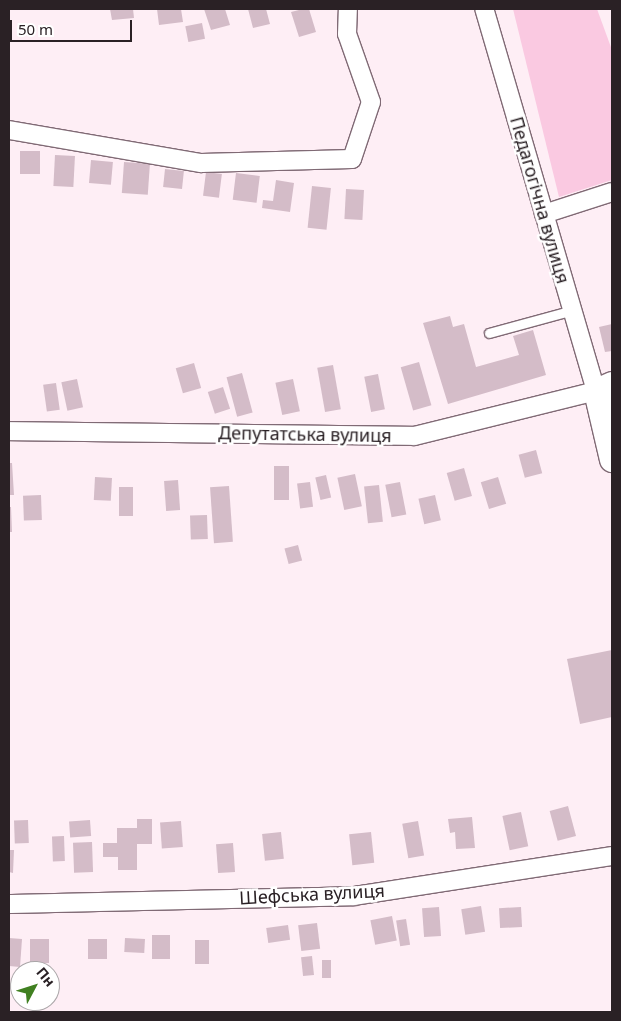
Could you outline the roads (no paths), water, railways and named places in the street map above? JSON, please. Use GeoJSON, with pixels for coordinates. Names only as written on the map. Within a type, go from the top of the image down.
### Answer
{"type":"FeatureCollection","features":[{"type":"Feature","properties":{"kind":"street"},"geometry":{"type":"LineString","coordinates":[[9,130],[200,162],[352,159],[370,102],[347,34],[348,9]]}},
{"type":"Feature","properties":{"kind":"street","name":"Педагогічна вулиця"},"geometry":{"type":"LineString","coordinates":[[484,9],[573,310],[604,388]]}},
{"type":"Feature","properties":{"kind":"street"},"geometry":{"type":"LineString","coordinates":[[544,214],[612,192]]}},
{"type":"Feature","properties":{"kind":"street"},"geometry":{"type":"LineString","coordinates":[[604,388],[612,459]]}},
{"type":"Feature","properties":{"kind":"street","name":"Депутатська вулиця"},"geometry":{"type":"LineString","coordinates":[[9,431],[414,436],[604,388]]}},
{"type":"Feature","properties":{"kind":"street","name":"Шефська вулиця"},"geometry":{"type":"LineString","coordinates":[[9,904],[354,896],[612,856]]}},
{"type":"Feature","properties":{"kind":"lane"},"geometry":{"type":"LineString","coordinates":[[489,333],[573,310]]}}]}
